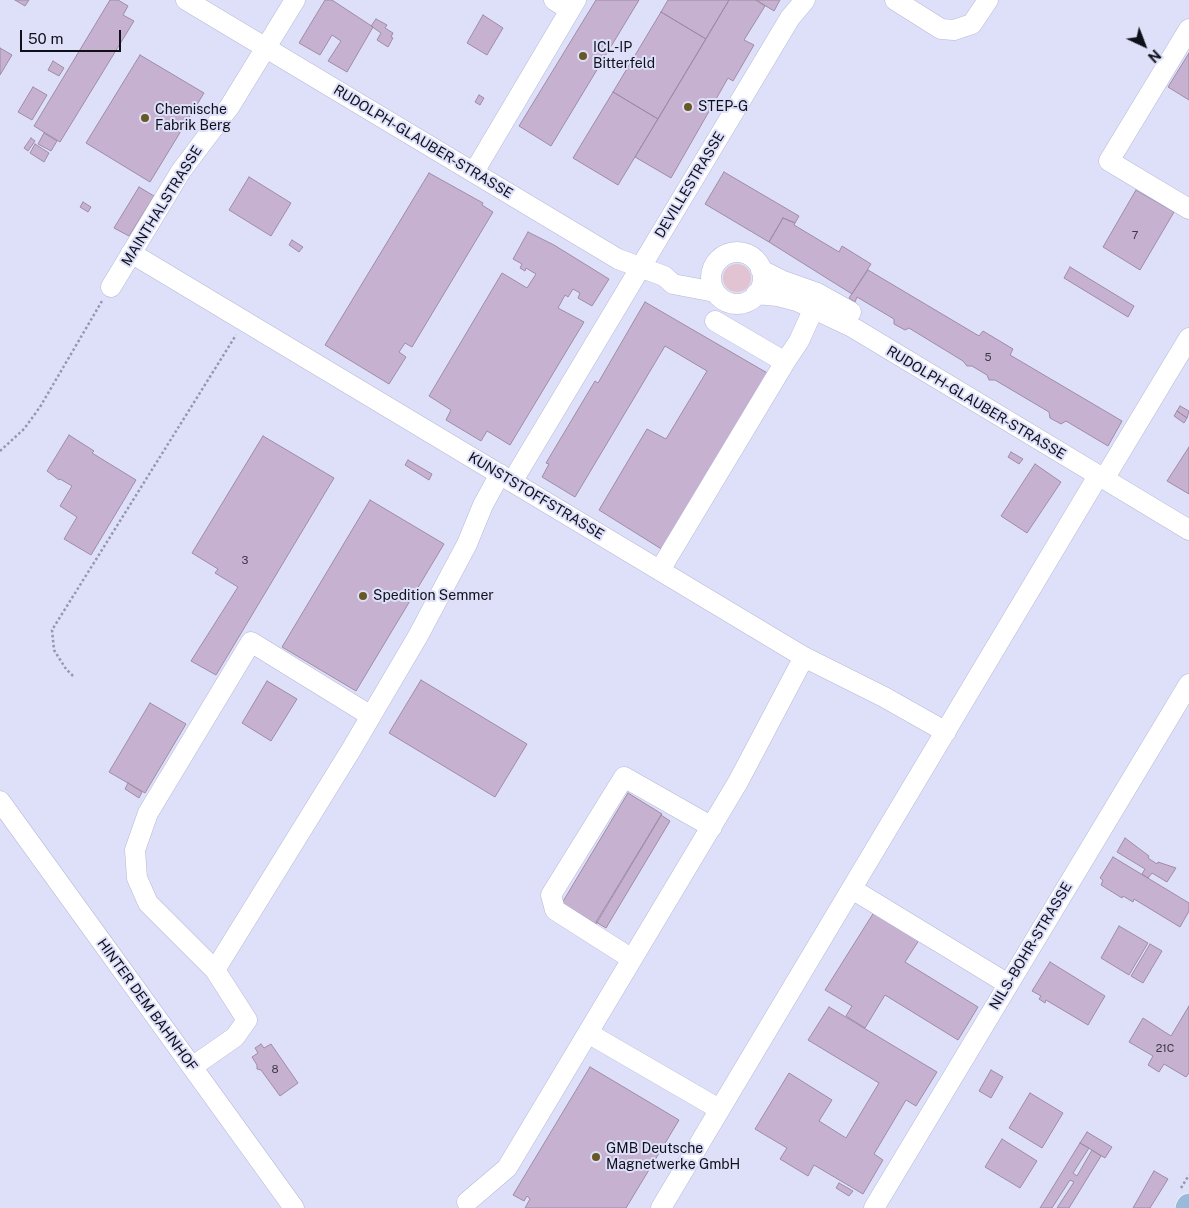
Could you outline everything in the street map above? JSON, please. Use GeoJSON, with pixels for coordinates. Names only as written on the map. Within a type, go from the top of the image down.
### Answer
{"type":"FeatureCollection","features":[{"type":"Feature","properties":{"kind":"street","name":"RUDOLPH-GLAUBER-STRASSE"},"geometry":{"type":"LineString","coordinates":[[186,0],[618,259],[664,276],[673,284],[715,292],[722,299],[735,303],[749,300],[756,294],[778,296],[814,308],[852,327],[1104,474],[1189,514]]}},
{"type":"Feature","properties":{"kind":"street","name":"MAINTHALSTRASSE"},"geometry":{"type":"LineString","coordinates":[[111,287],[181,171],[230,106],[295,0]]}},
{"type":"Feature","properties":{"kind":"street","name":"DEVILLESTRASSE"},"geometry":{"type":"LineString","coordinates":[[215,970],[371,716],[427,619],[467,544],[483,505],[506,478],[640,268],[790,18],[805,0]]}},
{"type":"Feature","properties":{"kind":"street"},"geometry":{"type":"LineString","coordinates":[[895,0],[941,29],[954,30],[972,24],[988,0]]}},
{"type":"Feature","properties":{"kind":"street"},"geometry":{"type":"LineString","coordinates":[[474,172],[567,3]]}},
{"type":"Feature","properties":{"kind":"street"},"geometry":{"type":"LineString","coordinates":[[1189,29],[1109,161],[1189,209]]}},
{"type":"Feature","properties":{"kind":"street","name":"RUDOLPH-GLAUBER-STRASSE"},"geometry":{"type":"LineString","coordinates":[[664,276],[676,272],[700,272],[713,268],[720,258],[738,252],[750,256],[762,270],[783,281],[817,293],[843,307],[1189,530]]}},
{"type":"Feature","properties":{"kind":"street","name":"KUNSTSTOFFSTRASSE"},"geometry":{"type":"LineString","coordinates":[[131,253],[804,657],[884,697],[946,732]]}},
{"type":"Feature","properties":{"kind":"street"},"geometry":{"type":"LineString","coordinates":[[713,268],[711,278],[715,292]]}},
{"type":"Feature","properties":{"kind":"street"},"geometry":{"type":"LineString","coordinates":[[756,294],[762,283],[762,270]]}},
{"type":"Feature","properties":{"kind":"street"},"geometry":{"type":"LineString","coordinates":[[660,570],[799,341],[814,308]]}},
{"type":"Feature","properties":{"kind":"street"},"geometry":{"type":"LineString","coordinates":[[715,321],[785,362]]}},
{"type":"Feature","properties":{"kind":"street"},"geometry":{"type":"LineString","coordinates":[[661,1208],[946,732],[1189,338]]}},
{"type":"Feature","properties":{"kind":"street"},"geometry":{"type":"LineString","coordinates":[[192,1067],[235,1037],[247,1020],[215,970],[148,903],[137,878],[135,850],[148,813],[251,642],[371,716]]}},
{"type":"Feature","properties":{"kind":"street"},"geometry":{"type":"LineString","coordinates":[[467,1202],[507,1168],[712,827],[804,657]]}},
{"type":"Feature","properties":{"kind":"street","name":"NILS-BOHR-STRASSE"},"geometry":{"type":"LineString","coordinates":[[874,1208],[1189,684]]}},
{"type":"Feature","properties":{"kind":"street"},"geometry":{"type":"LineString","coordinates":[[632,959],[554,910],[551,894],[624,778],[712,827]]}},
{"type":"Feature","properties":{"kind":"street","name":"HINTER DEM BAHNHOF"},"geometry":{"type":"LineString","coordinates":[[0,801],[294,1208]]}},
{"type":"Feature","properties":{"kind":"street"},"geometry":{"type":"LineString","coordinates":[[852,889],[1008,984]]}},
{"type":"Feature","properties":{"kind":"street"},"geometry":{"type":"LineString","coordinates":[[588,1033],[720,1109]]}},
{"type":"Feature","properties":{"kind":"path"},"geometry":{"type":"LineString","coordinates":[[0,451],[24,429],[40,407],[111,287]]}},
{"type":"Feature","properties":{"kind":"path"},"geometry":{"type":"LineString","coordinates":[[73,676],[66,669],[54,650],[52,630],[245,321]]}},
{"type":"Feature","properties":{"kind":"shaded area"},"geometry":{"type":"Polygon","coordinates":[[[737,264],[747,268],[751,278],[747,288],[737,292],[727,288],[723,278],[727,268],[737,264]]]}},
{"type":"Feature","properties":{"kind":"building"},"geometry":{"type":"Polygon","coordinates":[[[15,0],[29,0],[25,6],[15,0]]]}},
{"type":"Feature","properties":{"kind":"building"},"geometry":{"type":"Polygon","coordinates":[[[110,0],[118,0],[128,6],[123,15],[134,21],[60,142],[34,126],[110,0]]]}},
{"type":"Feature","properties":{"kind":"building"},"geometry":{"type":"Polygon","coordinates":[[[325,0],[332,0],[373,27],[347,72],[328,61],[341,41],[332,35],[320,55],[299,43],[325,0]]]}},
{"type":"Feature","properties":{"kind":"building","name":"ICL-IP Bitterfeld"},"geometry":{"type":"Polygon","coordinates":[[[596,0],[639,0],[551,146],[519,126],[596,0]]]}},
{"type":"Feature","properties":{"kind":"building"},"geometry":{"type":"Polygon","coordinates":[[[668,0],[729,0],[706,39],[661,12],[668,0]]]}},
{"type":"Feature","properties":{"kind":"building","name":"STEP-G"},"geometry":{"type":"Polygon","coordinates":[[[729,0],[756,0],[765,6],[744,40],[754,45],[733,81],[728,78],[671,178],[635,157],[729,0]]]}},
{"type":"Feature","properties":{"kind":"building"},"geometry":{"type":"Polygon","coordinates":[[[756,0],[780,0],[774,11],[756,0]]]}},
{"type":"Feature","properties":{"kind":"building"},"geometry":{"type":"Polygon","coordinates":[[[661,12],[706,39],[658,119],[613,92],[661,12]]]}},
{"type":"Feature","properties":{"kind":"building"},"geometry":{"type":"Polygon","coordinates":[[[483,15],[503,28],[487,55],[467,43],[483,15]]]}},
{"type":"Feature","properties":{"kind":"building"},"geometry":{"type":"Polygon","coordinates":[[[376,19],[387,25],[385,28],[393,33],[391,37],[393,38],[388,47],[377,40],[381,33],[371,26],[376,19]]]}},
{"type":"Feature","properties":{"kind":"building"},"geometry":{"type":"Polygon","coordinates":[[[0,48],[12,55],[0,75],[0,48]]]}},
{"type":"Feature","properties":{"kind":"building"},"geometry":{"type":"Polygon","coordinates":[[[1189,53],[1189,100],[1168,87],[1189,53]]]}},
{"type":"Feature","properties":{"kind":"building","name":"Chemische Fabrik Berg"},"geometry":{"type":"Polygon","coordinates":[[[140,55],[204,93],[150,182],[86,143],[140,55]]]}},
{"type":"Feature","properties":{"kind":"building"},"geometry":{"type":"Polygon","coordinates":[[[53,61],[64,68],[59,76],[48,70],[53,61]]]}},
{"type":"Feature","properties":{"kind":"building"},"geometry":{"type":"Polygon","coordinates":[[[33,87],[47,95],[32,120],[18,112],[33,87]]]}},
{"type":"Feature","properties":{"kind":"building"},"geometry":{"type":"Polygon","coordinates":[[[613,92],[658,119],[618,185],[573,158],[613,92]]]}},
{"type":"Feature","properties":{"kind":"building"},"geometry":{"type":"Polygon","coordinates":[[[479,95],[484,98],[480,105],[475,102],[479,95]]]}},
{"type":"Feature","properties":{"kind":"building"},"geometry":{"type":"Polygon","coordinates":[[[44,133],[57,141],[51,151],[38,144],[44,133]]]}},
{"type":"Feature","properties":{"kind":"building"},"geometry":{"type":"Polygon","coordinates":[[[31,138],[35,141],[28,151],[24,148],[31,138]]]}},
{"type":"Feature","properties":{"kind":"building"},"geometry":{"type":"Polygon","coordinates":[[[35,144],[49,153],[44,162],[30,153],[35,144]]]}},
{"type":"Feature","properties":{"kind":"building"},"geometry":{"type":"Polygon","coordinates":[[[724,172],[799,216],[795,223],[783,218],[769,242],[705,204],[724,172]]]}},
{"type":"Feature","properties":{"kind":"building"},"geometry":{"type":"Polygon","coordinates":[[[429,173],[483,203],[482,205],[493,212],[412,347],[405,343],[399,352],[406,357],[389,384],[325,345],[429,173]]]}},
{"type":"Feature","properties":{"kind":"building"},"geometry":{"type":"Polygon","coordinates":[[[249,177],[291,203],[271,236],[229,210],[249,177]]]}},
{"type":"Feature","properties":{"kind":"building"},"geometry":{"type":"Polygon","coordinates":[[[139,187],[154,196],[129,236],[114,228],[139,187]]]}},
{"type":"Feature","properties":{"kind":"building"},"geometry":{"type":"Polygon","coordinates":[[[1136,190],[1174,212],[1140,270],[1103,247],[1136,190]]]}},
{"type":"Feature","properties":{"kind":"building"},"geometry":{"type":"Polygon","coordinates":[[[83,202],[91,207],[88,212],[80,207],[83,202]]]}},
{"type":"Feature","properties":{"kind":"building"},"geometry":{"type":"Polygon","coordinates":[[[783,218],[795,223],[794,225],[839,252],[842,246],[871,264],[852,294],[769,242],[783,218]]]}},
{"type":"Feature","properties":{"kind":"building"},"geometry":{"type":"Polygon","coordinates":[[[528,232],[554,245],[609,279],[592,306],[578,298],[580,293],[573,289],[568,297],[565,295],[558,308],[584,322],[510,445],[487,431],[481,441],[446,420],[451,410],[429,396],[502,273],[527,288],[536,274],[526,268],[525,271],[520,268],[522,264],[513,259],[528,232]]]}},
{"type":"Feature","properties":{"kind":"building"},"geometry":{"type":"Polygon","coordinates":[[[292,240],[303,247],[299,252],[289,245],[292,240]]]}},
{"type":"Feature","properties":{"kind":"building"},"geometry":{"type":"Polygon","coordinates":[[[1070,267],[1134,306],[1128,317],[1064,278],[1070,267]]]}},
{"type":"Feature","properties":{"kind":"building"},"geometry":{"type":"Polygon","coordinates":[[[868,270],[979,336],[983,331],[1013,349],[1010,355],[1122,421],[1108,446],[1066,421],[1061,424],[1050,418],[1049,412],[995,380],[989,380],[987,375],[972,366],[967,366],[963,361],[909,328],[905,330],[894,324],[894,319],[857,297],[855,302],[849,298],[868,270]]]}},
{"type":"Feature","properties":{"kind":"building"},"geometry":{"type":"Polygon","coordinates":[[[645,302],[769,374],[663,550],[599,510],[647,429],[666,439],[707,371],[665,346],[575,497],[542,477],[549,464],[546,463],[595,381],[598,383],[645,302]]]}},
{"type":"Feature","properties":{"kind":"building"},"geometry":{"type":"Polygon","coordinates":[[[1180,406],[1189,411],[1187,418],[1177,411],[1180,406]]]}},
{"type":"Feature","properties":{"kind":"building"},"geometry":{"type":"Polygon","coordinates":[[[1177,411],[1187,418],[1184,423],[1174,416],[1177,411]]]}},
{"type":"Feature","properties":{"kind":"building"},"geometry":{"type":"Polygon","coordinates":[[[69,435],[94,451],[92,453],[136,480],[91,555],[64,539],[77,517],[60,506],[72,486],[59,480],[47,471],[69,435]]]}},
{"type":"Feature","properties":{"kind":"building"},"geometry":{"type":"Polygon","coordinates":[[[263,436],[334,478],[216,675],[191,661],[238,587],[215,573],[218,569],[192,553],[263,436]]]}},
{"type":"Feature","properties":{"kind":"building"},"geometry":{"type":"Polygon","coordinates":[[[1189,447],[1189,494],[1167,481],[1189,447]]]}},
{"type":"Feature","properties":{"kind":"building"},"geometry":{"type":"Polygon","coordinates":[[[1011,452],[1023,459],[1019,464],[1008,457],[1011,452]]]}},
{"type":"Feature","properties":{"kind":"building"},"geometry":{"type":"Polygon","coordinates":[[[408,460],[432,474],[429,480],[405,465],[408,460]]]}},
{"type":"Feature","properties":{"kind":"building"},"geometry":{"type":"Polygon","coordinates":[[[1035,464],[1061,482],[1027,533],[1001,516],[1035,464]]]}},
{"type":"Feature","properties":{"kind":"building","name":"Spedition Semmer"},"geometry":{"type":"Polygon","coordinates":[[[370,500],[444,544],[356,691],[282,647],[370,500]]]}},
{"type":"Feature","properties":{"kind":"building"},"geometry":{"type":"Polygon","coordinates":[[[421,680],[527,744],[495,797],[389,733],[421,680]]]}},
{"type":"Feature","properties":{"kind":"building"},"geometry":{"type":"Polygon","coordinates":[[[267,681],[297,699],[271,741],[242,723],[267,681]]]}},
{"type":"Feature","properties":{"kind":"building"},"geometry":{"type":"Polygon","coordinates":[[[150,703],[186,724],[145,793],[109,772],[150,703]]]}},
{"type":"Feature","properties":{"kind":"building"},"geometry":{"type":"Polygon","coordinates":[[[128,783],[142,792],[139,798],[125,789],[128,783]]]}},
{"type":"Feature","properties":{"kind":"building"},"geometry":{"type":"Polygon","coordinates":[[[628,793],[662,814],[596,924],[562,903],[628,793]]]}},
{"type":"Feature","properties":{"kind":"building"},"geometry":{"type":"Polygon","coordinates":[[[661,815],[670,821],[606,928],[596,922],[661,815]]]}},
{"type":"Feature","properties":{"kind":"building"},"geometry":{"type":"Polygon","coordinates":[[[1125,838],[1157,864],[1158,862],[1176,868],[1167,882],[1152,873],[1148,878],[1142,874],[1145,869],[1117,852],[1125,838]]]}},
{"type":"Feature","properties":{"kind":"building"},"geometry":{"type":"Polygon","coordinates":[[[1113,857],[1189,903],[1189,911],[1180,927],[1134,899],[1133,902],[1123,896],[1122,898],[1101,885],[1103,880],[1100,878],[1113,857]]]}},
{"type":"Feature","properties":{"kind":"building"},"geometry":{"type":"Polygon","coordinates":[[[876,909],[921,937],[905,962],[978,1007],[958,1040],[885,995],[865,1028],[846,1016],[852,1006],[825,990],[876,909]]]}},
{"type":"Feature","properties":{"kind":"building"},"geometry":{"type":"Polygon","coordinates":[[[1119,926],[1148,943],[1129,975],[1101,958],[1119,926]]]}},
{"type":"Feature","properties":{"kind":"building"},"geometry":{"type":"Polygon","coordinates":[[[1150,944],[1162,951],[1143,983],[1131,976],[1150,944]]]}},
{"type":"Feature","properties":{"kind":"building"},"geometry":{"type":"Polygon","coordinates":[[[1050,962],[1105,996],[1088,1025],[1046,1000],[1045,1003],[1039,999],[1041,996],[1032,991],[1050,962]]]}},
{"type":"Feature","properties":{"kind":"building"},"geometry":{"type":"Polygon","coordinates":[[[1189,1006],[1189,1073],[1186,1077],[1164,1064],[1159,1072],[1148,1065],[1153,1056],[1129,1042],[1143,1018],[1171,1036],[1189,1006]]]}},
{"type":"Feature","properties":{"kind":"building"},"geometry":{"type":"Polygon","coordinates":[[[829,1007],[937,1072],[916,1106],[906,1100],[874,1154],[883,1160],[863,1194],[814,1165],[808,1176],[780,1159],[787,1148],[755,1129],[789,1073],[832,1100],[819,1121],[846,1138],[879,1083],[808,1040],[829,1007]]]}},
{"type":"Feature","properties":{"kind":"building"},"geometry":{"type":"Polygon","coordinates":[[[261,1044],[264,1048],[271,1044],[298,1083],[280,1096],[261,1070],[257,1069],[257,1065],[252,1057],[258,1053],[255,1048],[261,1044]]]}},
{"type":"Feature","properties":{"kind":"building","name":"GMB Deutsche Magnetwerke GmbH"},"geometry":{"type":"Polygon","coordinates":[[[590,1067],[679,1120],[626,1208],[525,1208],[530,1199],[527,1196],[524,1201],[513,1195],[590,1067]]]}},
{"type":"Feature","properties":{"kind":"building"},"geometry":{"type":"Polygon","coordinates":[[[991,1070],[1003,1077],[991,1098],[979,1091],[991,1070]]]}},
{"type":"Feature","properties":{"kind":"building"},"geometry":{"type":"Polygon","coordinates":[[[1030,1093],[1063,1113],[1042,1148],[1009,1128],[1030,1093]]]}},
{"type":"Feature","properties":{"kind":"building"},"geometry":{"type":"Polygon","coordinates":[[[1087,1132],[1112,1147],[1105,1158],[1080,1143],[1087,1132]]]}},
{"type":"Feature","properties":{"kind":"building"},"geometry":{"type":"Polygon","coordinates":[[[1002,1139],[1037,1161],[1020,1188],[985,1167],[1002,1139]]]}},
{"type":"Feature","properties":{"kind":"building"},"geometry":{"type":"Polygon","coordinates":[[[1080,1143],[1089,1148],[1073,1173],[1077,1176],[1092,1150],[1101,1156],[1069,1208],[1057,1208],[1074,1182],[1070,1180],[1052,1208],[1040,1208],[1080,1143]]]}},
{"type":"Feature","properties":{"kind":"building"},"geometry":{"type":"Polygon","coordinates":[[[1154,1171],[1168,1179],[1150,1208],[1133,1208],[1154,1171]]]}},
{"type":"Feature","properties":{"kind":"building"},"geometry":{"type":"Polygon","coordinates":[[[839,1183],[853,1191],[849,1196],[836,1188],[839,1183]]]}},
{"type":"Feature","properties":{"kind":"place","name":"ICL-IP Bitterfeld"},"geometry":{"type":"Point","coordinates":[583,56]}},
{"type":"Feature","properties":{"kind":"place","name":"STEP-G"},"geometry":{"type":"Point","coordinates":[688,107]}},
{"type":"Feature","properties":{"kind":"place","name":"Chemische Fabrik Berg"},"geometry":{"type":"Point","coordinates":[145,118]}},
{"type":"Feature","properties":{"kind":"place","name":"Spedition Semmer"},"geometry":{"type":"Point","coordinates":[363,596]}},
{"type":"Feature","properties":{"kind":"place","name":"GMB Deutsche Magnetwerke GmbH"},"geometry":{"type":"Point","coordinates":[596,1157]}}]}
